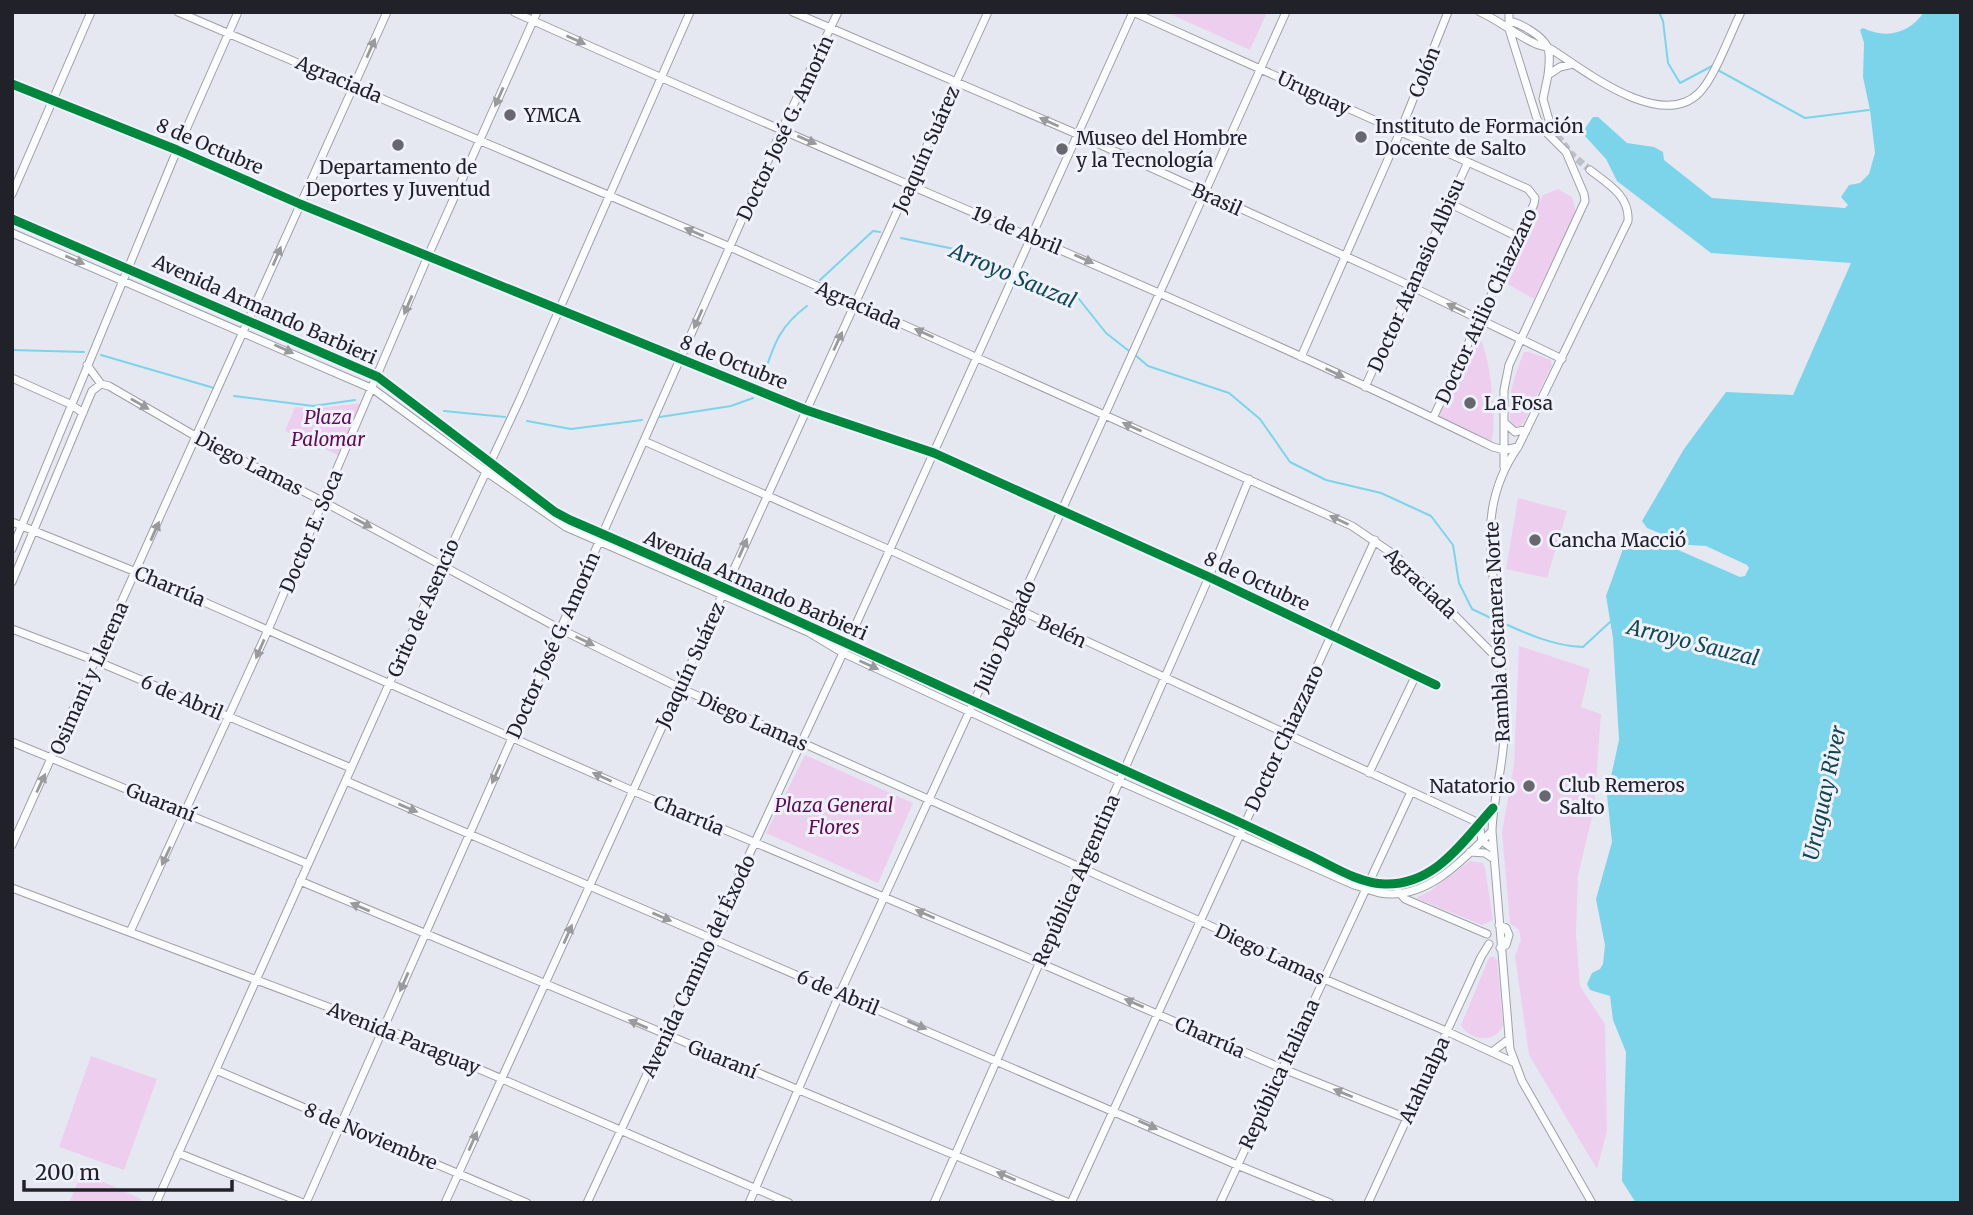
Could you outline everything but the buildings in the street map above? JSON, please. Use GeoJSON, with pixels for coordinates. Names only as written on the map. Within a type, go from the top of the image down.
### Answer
{"type":"FeatureCollection","features":[{"type":"Feature","properties":{"kind":"street"},"geometry":{"type":"LineString","coordinates":[[12,194],[91,12]]}},
{"type":"Feature","properties":{"kind":"street","name":"Agraciada"},"geometry":{"type":"LineString","coordinates":[[178,12],[730,247],[1352,526],[1396,556],[1500,661]]}},
{"type":"Feature","properties":{"kind":"street"},"geometry":{"type":"LineString","coordinates":[[12,549],[70,404],[238,12]]}},
{"type":"Feature","properties":{"kind":"street","name":"Osimani y Llerena"},"geometry":{"type":"LineString","coordinates":[[12,845],[387,12]]}},
{"type":"Feature","properties":{"kind":"street","name":"19 de Abril"},"geometry":{"type":"LineString","coordinates":[[514,12],[1032,236],[1504,450]]}},
{"type":"Feature","properties":{"kind":"street","name":"Doctor E. Soca"},"geometry":{"type":"LineString","coordinates":[[130,932],[268,630],[428,256],[537,12]]}},
{"type":"Feature","properties":{"kind":"street","name":"Grito de Asencio"},"geometry":{"type":"LineString","coordinates":[[156,1203],[559,310],[690,12]]}},
{"type":"Feature","properties":{"kind":"street","name":"Brasil"},"geometry":{"type":"LineString","coordinates":[[793,12],[1077,134],[1411,286],[1562,359]]}},
{"type":"Feature","properties":{"kind":"street","name":"Doctor José G. Amorín"},"geometry":{"type":"LineString","coordinates":[[305,1203],[782,129],[838,12]]}},
{"type":"Feature","properties":{"kind":"street","name":"Joaquín Suárez"},"geometry":{"type":"LineString","coordinates":[[445,1203],[988,12]]}},
{"type":"Feature","properties":{"kind":"street","name":"Uruguay"},"geometry":{"type":"LineString","coordinates":[[1133,12],[1532,193]]}},
{"type":"Feature","properties":{"kind":"street","name":"Avenida Camino del Éxodo"},"geometry":{"type":"LineString","coordinates":[[587,1203],[802,743],[1133,12]]}},
{"type":"Feature","properties":{"kind":"street","name":"Julio Delgado"},"geometry":{"type":"LineString","coordinates":[[749,1203],[840,992],[1062,510],[1286,12]]}},
{"type":"Feature","properties":{"kind":"street","name":"Colón"},"geometry":{"type":"LineString","coordinates":[[1400,132],[1448,12]]}},
{"type":"Feature","properties":{"kind":"street"},"geometry":{"type":"LineString","coordinates":[[1480,12],[1499,21],[1512,23],[1538,44],[1547,46],[1632,97],[1663,106],[1677,106],[1688,102],[1699,93],[1741,12]]}},
{"type":"Feature","properties":{"kind":"street"},"geometry":{"type":"LineString","coordinates":[[1504,467],[1506,377],[1585,201],[1566,152],[1538,119],[1512,23],[1517,12]]}},
{"type":"Feature","properties":{"kind":"street"},"geometry":{"type":"LineString","coordinates":[[1547,46],[1548,75],[1543,99],[1551,127]]}},
{"type":"Feature","properties":{"kind":"street"},"geometry":{"type":"LineString","coordinates":[[1548,75],[1560,67],[1573,64]]}},
{"type":"Feature","properties":{"kind":"street","name":"8 de Octubre"},"geometry":{"type":"LineString","coordinates":[[12,84],[806,410],[934,453],[1209,577],[1436,685]]}},
{"type":"Feature","properties":{"kind":"street"},"geometry":{"type":"LineString","coordinates":[[1300,357],[1400,132]]}},
{"type":"Feature","properties":{"kind":"street","name":"Doctor Atanasio Albisu"},"geometry":{"type":"LineString","coordinates":[[1365,387],[1468,162]]}},
{"type":"Feature","properties":{"kind":"street","name":"Rambla Costanera Norte"},"geometry":{"type":"LineString","coordinates":[[1499,925],[1492,831],[1493,807],[1504,739],[1490,538],[1492,509],[1504,467],[1518,447],[1628,221],[1626,202],[1590,170]]}},
{"type":"Feature","properties":{"kind":"street","name":"Doctor Atilio Chiazzaro"},"geometry":{"type":"LineString","coordinates":[[1433,418],[1534,204],[1532,193]]}},
{"type":"Feature","properties":{"kind":"street"},"geometry":{"type":"LineString","coordinates":[[1449,203],[1518,237]]}},
{"type":"Feature","properties":{"kind":"street","name":"Avenida Armando Barbieri"},"geometry":{"type":"LineString","coordinates":[[12,219],[378,377],[555,512],[601,538]]}},
{"type":"Feature","properties":{"kind":"street","name":"Avenida Armando Barbieri"},"geometry":{"type":"LineString","coordinates":[[12,233],[373,389],[550,518],[724,591],[1119,781],[1368,885],[1396,884],[1436,869],[1469,837],[1493,807]]}},
{"type":"Feature","properties":{"kind":"street","name":"Diego Lamas"},"geometry":{"type":"LineString","coordinates":[[87,365],[101,384],[197,437],[560,629],[680,688],[1513,1062]]}},
{"type":"Feature","properties":{"kind":"street"},"geometry":{"type":"LineString","coordinates":[[12,378],[70,404],[83,413]]}},
{"type":"Feature","properties":{"kind":"street"},"geometry":{"type":"LineString","coordinates":[[12,582],[92,391],[101,384]]}},
{"type":"Feature","properties":{"kind":"street"},"geometry":{"type":"LineString","coordinates":[[1504,423],[1515,432],[1527,429]]}},
{"type":"Feature","properties":{"kind":"street","name":"Belén"},"geometry":{"type":"LineString","coordinates":[[644,441],[890,550],[1479,823]]}},
{"type":"Feature","properties":{"kind":"street"},"geometry":{"type":"LineString","coordinates":[[1504,450],[1518,447]]}},
{"type":"Feature","properties":{"kind":"street","name":"República Argentina"},"geometry":{"type":"LineString","coordinates":[[934,1203],[1209,577],[1249,479]]}},
{"type":"Feature","properties":{"kind":"street","name":"Charrúa"},"geometry":{"type":"LineString","coordinates":[[12,522],[136,572],[633,791],[1040,962],[1281,1068],[1406,1118]]}},
{"type":"Feature","properties":{"kind":"street","name":"Doctor Chiazzaro"},"geometry":{"type":"LineString","coordinates":[[1070,1203],[1375,540]]}},
{"type":"Feature","properties":{"kind":"street","name":"6 de Abril"},"geometry":{"type":"LineString","coordinates":[[12,629],[96,661],[351,768]]}},
{"type":"Feature","properties":{"kind":"street","name":"Avenida Armando Barbieri"},"geometry":{"type":"LineString","coordinates":[[845,649],[974,702],[1245,824],[1356,877],[1382,893],[1398,893],[1419,888],[1440,878],[1492,831]]}},
{"type":"Feature","properties":{"kind":"street"},"geometry":{"type":"LineString","coordinates":[[1368,773],[1416,676]]}},
{"type":"Feature","properties":{"kind":"street","name":"Guaraní"},"geometry":{"type":"LineString","coordinates":[[12,742],[308,864]]}},
{"type":"Feature","properties":{"kind":"street","name":"6 de Abril"},"geometry":{"type":"LineString","coordinates":[[346,781],[1330,1203]]}},
{"type":"Feature","properties":{"kind":"street","name":"República Italiana"},"geometry":{"type":"LineString","coordinates":[[1220,1203],[1411,792]]}},
{"type":"Feature","properties":{"kind":"street"},"geometry":{"type":"LineString","coordinates":[[1479,823],[1482,841],[1493,849]]}},
{"type":"Feature","properties":{"kind":"street"},"geometry":{"type":"LineString","coordinates":[[1469,852],[1485,853],[1494,859]]}},
{"type":"Feature","properties":{"kind":"street","name":"Guaraní"},"geometry":{"type":"LineString","coordinates":[[300,881],[1070,1203]]}},
{"type":"Feature","properties":{"kind":"street"},"geometry":{"type":"LineString","coordinates":[[1396,884],[1398,893],[1405,899],[1487,934]]}},
{"type":"Feature","properties":{"kind":"street","name":"Avenida Paraguay"},"geometry":{"type":"LineString","coordinates":[[12,888],[384,1028],[789,1203]]}},
{"type":"Feature","properties":{"kind":"street"},"geometry":{"type":"LineString","coordinates":[[1499,925],[1506,928],[1509,938],[1506,945],[1500,948],[1489,944],[1487,934],[1493,926],[1499,925]]}},
{"type":"Feature","properties":{"kind":"street","name":"Atahualpa"},"geometry":{"type":"LineString","coordinates":[[1368,1203],[1446,1031],[1489,944]]}},
{"type":"Feature","properties":{"kind":"street"},"geometry":{"type":"LineString","coordinates":[[1500,948],[1513,1062],[1592,1203]]}},
{"type":"Feature","properties":{"kind":"street"},"geometry":{"type":"LineString","coordinates":[[1492,1052],[1509,1039]]}},
{"type":"Feature","properties":{"kind":"street","name":"8 de Noviembre"},"geometry":{"type":"LineString","coordinates":[[216,1070],[527,1203]]}},
{"type":"Feature","properties":{"kind":"street"},"geometry":{"type":"LineString","coordinates":[[178,1153],[305,1203]]}},
{"type":"Feature","properties":{"kind":"green space"},"geometry":{"type":"Polygon","coordinates":[[[1166,12],[1267,12],[1250,50],[1166,12]]]}},
{"type":"Feature","properties":{"kind":"green space"},"geometry":{"type":"Polygon","coordinates":[[[1558,189],[1572,197],[1576,212],[1534,299],[1502,281],[1543,195],[1558,189]]]}},
{"type":"Feature","properties":{"kind":"green space"},"geometry":{"type":"Polygon","coordinates":[[[1477,332],[1486,354],[1492,386],[1494,418],[1491,443],[1439,417],[1477,332]]]}},
{"type":"Feature","properties":{"kind":"green space"},"geometry":{"type":"Polygon","coordinates":[[[1524,352],[1551,360],[1552,365],[1523,424],[1516,428],[1511,425],[1510,396],[1524,352]]]}},
{"type":"Feature","properties":{"kind":"green space","name":"Plaza Palomar"},"geometry":{"type":"Polygon","coordinates":[[[363,403],[340,456],[285,431],[295,407],[313,409],[363,403]]]}},
{"type":"Feature","properties":{"kind":"green space","name":"Cancha Macció"},"geometry":{"type":"Polygon","coordinates":[[[1518,498],[1567,511],[1547,578],[1506,569],[1518,498]]]}},
{"type":"Feature","properties":{"kind":"green space"},"geometry":{"type":"Polygon","coordinates":[[[1519,646],[1590,669],[1581,707],[1601,714],[1594,809],[1578,875],[1576,934],[1580,986],[1605,1024],[1607,1131],[1597,1169],[1529,1055],[1515,956],[1521,940],[1519,930],[1510,923],[1502,832],[1514,764],[1519,646]]]}},
{"type":"Feature","properties":{"kind":"green space","name":"Plaza General Flores"},"geometry":{"type":"Polygon","coordinates":[[[805,755],[913,803],[878,883],[766,833],[805,755]]]}},
{"type":"Feature","properties":{"kind":"green space"},"geometry":{"type":"Polygon","coordinates":[[[1470,861],[1483,863],[1485,868],[1493,920],[1482,925],[1416,898],[1430,891],[1470,861]]]}},
{"type":"Feature","properties":{"kind":"green space"},"geometry":{"type":"Polygon","coordinates":[[[1493,956],[1497,959],[1503,1025],[1500,1031],[1489,1038],[1476,1037],[1461,1025],[1489,958],[1493,956]]]}},
{"type":"Feature","properties":{"kind":"green space"},"geometry":{"type":"Polygon","coordinates":[[[91,1056],[157,1079],[124,1170],[59,1147],[91,1056]]]}},
{"type":"Feature","properties":{"kind":"green space"},"geometry":{"type":"Polygon","coordinates":[[[82,1172],[141,1199],[140,1203],[69,1203],[82,1172]]]}},
{"type":"Feature","properties":{"kind":"water","name":"Uruguay River"},"geometry":{"type":"Polygon","coordinates":[[[1924,12],[1961,12],[1961,1203],[1636,1203],[1622,1181],[1626,1052],[1613,1020],[1610,996],[1590,990],[1587,984],[1592,973],[1603,964],[1605,945],[1596,899],[1612,842],[1607,795],[1619,740],[1613,638],[1606,596],[1624,546],[1635,531],[1740,577],[1745,576],[1749,568],[1747,565],[1706,546],[1689,545],[1647,528],[1642,521],[1684,449],[1726,392],[1793,395],[1851,263],[1711,253],[1617,181],[1606,159],[1584,135],[1584,130],[1593,117],[1598,117],[1627,143],[1654,147],[1663,152],[1664,160],[1712,198],[1845,208],[1848,205],[1841,197],[1849,185],[1860,183],[1869,174],[1875,153],[1863,77],[1864,43],[1860,30],[1863,28],[1888,34],[1904,30],[1924,12]]]}},
{"type":"Feature","properties":{"kind":"waterway"},"geometry":{"type":"LineString","coordinates":[[1659,12],[1663,21],[1668,63],[1680,83],[1712,66]]}},
{"type":"Feature","properties":{"kind":"waterway"},"geometry":{"type":"LineString","coordinates":[[1716,69],[1805,118],[1869,110]]}},
{"type":"Feature","properties":{"kind":"waterway"},"geometry":{"type":"LineString","coordinates":[[820,280],[873,231],[880,232]]}},
{"type":"Feature","properties":{"kind":"waterway","name":"Arroyo Sauzal"},"geometry":{"type":"LineString","coordinates":[[901,238],[964,251],[1014,270]]}},
{"type":"Feature","properties":{"kind":"waterway","name":"Arroyo Sauzal"},"geometry":{"type":"LineString","coordinates":[[1020,272],[1079,299],[1106,333],[1129,351]]}},
{"type":"Feature","properties":{"kind":"waterway"},"geometry":{"type":"LineString","coordinates":[[761,383],[782,332],[807,306]]}},
{"type":"Feature","properties":{"kind":"waterway"},"geometry":{"type":"LineString","coordinates":[[12,350],[84,352]]}},
{"type":"Feature","properties":{"kind":"waterway","name":"Arroyo Sauzal"},"geometry":{"type":"LineString","coordinates":[[1134,354],[1148,366],[1229,393],[1260,419],[1290,462],[1326,480],[1381,493],[1431,516],[1453,545],[1459,583],[1472,609],[1495,620]]}},
{"type":"Feature","properties":{"kind":"waterway"},"geometry":{"type":"LineString","coordinates":[[101,355],[214,388]]}},
{"type":"Feature","properties":{"kind":"waterway"},"geometry":{"type":"LineString","coordinates":[[234,396],[313,406],[355,400]]}},
{"type":"Feature","properties":{"kind":"waterway"},"geometry":{"type":"LineString","coordinates":[[660,417],[731,406],[753,398]]}},
{"type":"Feature","properties":{"kind":"waterway"},"geometry":{"type":"LineString","coordinates":[[444,411],[505,417]]}},
{"type":"Feature","properties":{"kind":"waterway"},"geometry":{"type":"LineString","coordinates":[[527,421],[571,429],[642,420]]}},
{"type":"Feature","properties":{"kind":"waterway","name":"Arroyo Sauzal"},"geometry":{"type":"LineString","coordinates":[[1501,622],[1551,642],[1583,647],[1610,622]]}},
{"type":"Feature","properties":{"kind":"tunnel"},"geometry":{"type":"LineString","coordinates":[[1551,127],[1571,154],[1590,170]]}},
{"type":"Feature","properties":{"kind":"cycle path"},"geometry":{"type":"LineString","coordinates":[[12,84],[806,410],[934,453],[1209,577],[1436,685]]}},
{"type":"Feature","properties":{"kind":"cycle path"},"geometry":{"type":"LineString","coordinates":[[12,219],[378,377],[555,512],[570,520],[1231,818],[1354,877],[1385,884],[1419,877],[1447,859],[1493,808]]}},
{"type":"Feature","properties":{"kind":"place","name":"YMCA"},"geometry":{"type":"Point","coordinates":[510,115]}},
{"type":"Feature","properties":{"kind":"place","name":"Instituto de Formación Docente de Salto"},"geometry":{"type":"Point","coordinates":[1361,137]}},
{"type":"Feature","properties":{"kind":"place","name":"Departamento de Deportes y Juventud"},"geometry":{"type":"Point","coordinates":[398,145]}},
{"type":"Feature","properties":{"kind":"place","name":"Museo del Hombre y la Tecnología"},"geometry":{"type":"Point","coordinates":[1062,149]}},
{"type":"Feature","properties":{"kind":"place","name":"La Fosa"},"geometry":{"type":"Point","coordinates":[1470,403]}},
{"type":"Feature","properties":{"kind":"place","name":"Cancha Macció"},"geometry":{"type":"Point","coordinates":[1535,540]}},
{"type":"Feature","properties":{"kind":"place","name":"Natatorio"},"geometry":{"type":"Point","coordinates":[1529,786]}},
{"type":"Feature","properties":{"kind":"place","name":"Club Remeros Salto"},"geometry":{"type":"Point","coordinates":[1545,796]}}]}
